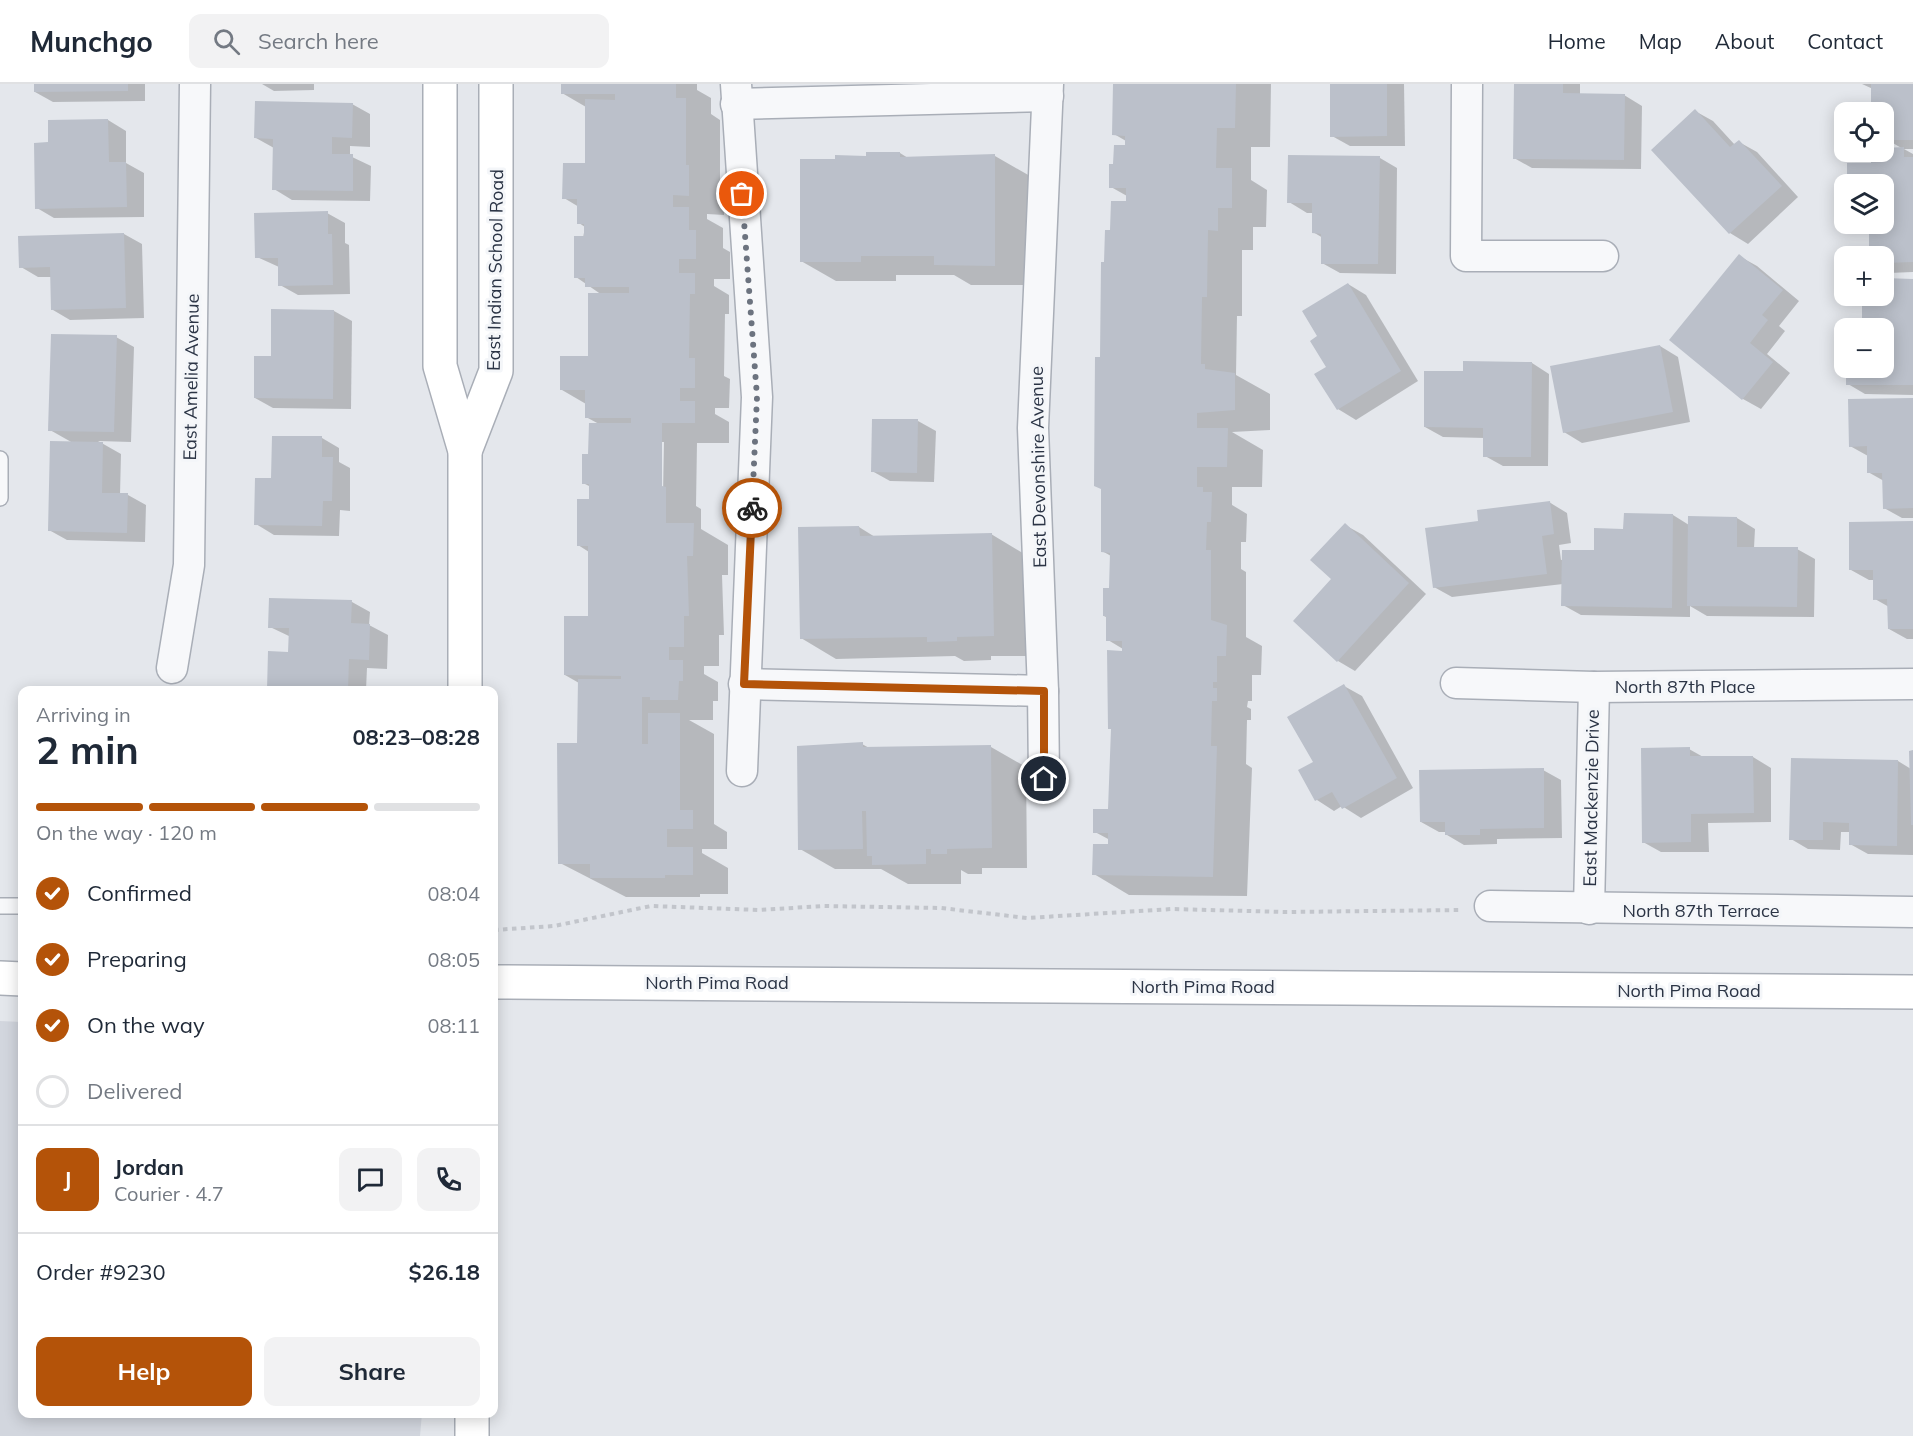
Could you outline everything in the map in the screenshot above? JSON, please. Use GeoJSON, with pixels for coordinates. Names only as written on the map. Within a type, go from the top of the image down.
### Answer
{"type":"FeatureCollection","features":[{"type":"Feature","properties":{"kind":"main road","name":"East Indian School Road"},"geometry":{"type":"LineString","coordinates":[[440,84],[440,366],[465,451],[465,686]]}},
{"type":"Feature","properties":{"kind":"main road","name":"East Indian School Road"},"geometry":{"type":"LineString","coordinates":[[465,451],[496,371],[496,84]]}},
{"type":"Feature","properties":{"kind":"main road"},"geometry":{"type":"LineString","coordinates":[[0,978],[18,979]]}},
{"type":"Feature","properties":{"kind":"main road","name":"North Pima Road"},"geometry":{"type":"LineString","coordinates":[[498,981],[1913,992]]}},
{"type":"Feature","properties":{"kind":"main road"},"geometry":{"type":"LineString","coordinates":[[472,1418],[472,1436]]}},
{"type":"Feature","properties":{"kind":"street","name":"East Amelia Avenue"},"geometry":{"type":"LineString","coordinates":[[172,668],[189,565],[195,84]]}},
{"type":"Feature","properties":{"kind":"street"},"geometry":{"type":"LineString","coordinates":[[1467,84],[1466,256],[1603,256]]}},
{"type":"Feature","properties":{"kind":"street"},"geometry":{"type":"LineString","coordinates":[[742,771],[757,397],[736,94],[1048,90]]}},
{"type":"Feature","properties":{"kind":"street","name":"East Devonshire Avenue"},"geometry":{"type":"LineString","coordinates":[[1044,779],[1044,691],[1033,428],[1048,90]]}},
{"type":"Feature","properties":{"kind":"street","name":"North 87th Place"},"geometry":{"type":"LineString","coordinates":[[1456,683],[1594,687],[1913,684]]}},
{"type":"Feature","properties":{"kind":"street"},"geometry":{"type":"LineString","coordinates":[[744,684],[1044,691]]}},
{"type":"Feature","properties":{"kind":"street","name":"East Mackenzie Drive"},"geometry":{"type":"LineString","coordinates":[[1588,909],[1594,687]]}},
{"type":"Feature","properties":{"kind":"street","name":"North 87th Terrace"},"geometry":{"type":"LineString","coordinates":[[1490,906],[1913,912]]}},
{"type":"Feature","properties":{"kind":"lane"},"geometry":{"type":"LineString","coordinates":[[0,459],[0,498]]}},
{"type":"Feature","properties":{"kind":"lane"},"geometry":{"type":"LineString","coordinates":[[0,906],[18,906]]}},
{"type":"Feature","properties":{"kind":"path"},"geometry":{"type":"LineString","coordinates":[[498,930],[555,926],[651,906],[759,910],[824,906],[941,908],[1041,918],[1172,909],[1286,912],[1488,909],[1490,906]]}},
{"type":"Feature","properties":{"kind":"shaded area"},"geometry":{"type":"Polygon","coordinates":[[[0,1021],[18,1022],[18,1418],[422,1418],[420,1436],[0,1436],[0,1021]]]}},
{"type":"Feature","properties":{"kind":"building"},"geometry":{"type":"Polygon","coordinates":[[[34,84],[128,84],[128,91],[34,92],[34,84]]]}},
{"type":"Feature","properties":{"kind":"building"},"geometry":{"type":"Polygon","coordinates":[[[561,84],[676,84],[676,98],[686,98],[686,165],[689,165],[689,196],[673,195],[673,207],[689,207],[689,230],[696,230],[696,259],[679,259],[679,273],[695,273],[695,294],[690,294],[689,358],[695,358],[695,388],[680,388],[680,401],[695,401],[695,423],[662,423],[662,486],[666,487],[666,523],[694,523],[693,556],[687,556],[689,616],[684,616],[684,647],[669,647],[669,660],[683,660],[683,681],[679,681],[678,700],[650,700],[650,697],[642,697],[642,744],[648,744],[648,713],[680,713],[680,810],[693,810],[693,829],[667,829],[667,847],[693,847],[693,875],[665,875],[665,878],[590,878],[590,864],[558,864],[557,743],[577,743],[578,679],[621,679],[621,676],[564,675],[564,616],[588,616],[588,546],[577,546],[577,499],[589,499],[589,484],[582,484],[582,454],[588,454],[589,423],[631,423],[631,418],[585,418],[585,390],[560,390],[560,356],[588,356],[588,293],[629,293],[629,287],[585,287],[585,278],[574,278],[574,236],[584,236],[584,224],[577,224],[577,199],[562,199],[563,163],[585,163],[585,99],[615,100],[615,94],[561,94],[561,84]]]}},
{"type":"Feature","properties":{"kind":"building"},"geometry":{"type":"Polygon","coordinates":[[[1113,84],[1236,84],[1235,128],[1217,128],[1216,168],[1232,168],[1232,208],[1218,208],[1218,231],[1208,230],[1207,297],[1202,297],[1201,364],[1205,364],[1205,369],[1235,373],[1235,410],[1197,413],[1197,428],[1228,428],[1227,467],[1197,467],[1197,487],[1203,487],[1203,492],[1212,492],[1211,522],[1207,522],[1206,550],[1211,550],[1211,620],[1227,625],[1226,656],[1217,656],[1217,682],[1213,682],[1213,688],[1217,688],[1217,701],[1212,701],[1211,746],[1217,746],[1213,877],[1092,875],[1093,844],[1108,844],[1108,833],[1093,833],[1093,809],[1108,809],[1111,729],[1108,729],[1107,650],[1122,651],[1122,641],[1106,641],[1103,588],[1109,588],[1110,553],[1101,552],[1101,489],[1094,486],[1095,357],[1100,357],[1101,262],[1104,262],[1105,230],[1110,230],[1111,201],[1126,201],[1126,188],[1109,188],[1109,164],[1113,164],[1114,145],[1125,145],[1125,136],[1112,135],[1113,84]]]}},
{"type":"Feature","properties":{"kind":"building"},"geometry":{"type":"Polygon","coordinates":[[[1330,84],[1387,84],[1387,136],[1330,137],[1330,84]]]}},
{"type":"Feature","properties":{"kind":"building"},"geometry":{"type":"Polygon","coordinates":[[[1514,84],[1563,84],[1563,93],[1625,94],[1624,160],[1513,159],[1514,84]]]}},
{"type":"Feature","properties":{"kind":"building"},"geometry":{"type":"Polygon","coordinates":[[[1871,84],[1913,84],[1913,140],[1894,140],[1894,102],[1871,102],[1871,84]]]}},
{"type":"Feature","properties":{"kind":"building"},"geometry":{"type":"Polygon","coordinates":[[[255,101],[353,103],[352,138],[332,137],[332,154],[353,154],[353,191],[272,190],[273,139],[254,138],[255,101]]]}},
{"type":"Feature","properties":{"kind":"building"},"geometry":{"type":"Polygon","coordinates":[[[1695,109],[1730,147],[1739,140],[1782,186],[1729,234],[1651,150],[1695,109]]]}},
{"type":"Feature","properties":{"kind":"building"},"geometry":{"type":"Polygon","coordinates":[[[108,119],[109,162],[126,162],[127,207],[35,209],[34,143],[48,142],[48,120],[108,119]]]}},
{"type":"Feature","properties":{"kind":"building"},"geometry":{"type":"Polygon","coordinates":[[[1904,147],[1904,157],[1913,157],[1913,262],[1894,263],[1894,246],[1869,246],[1869,234],[1894,234],[1894,174],[1847,174],[1847,163],[1894,162],[1894,148],[1904,147]]]}},
{"type":"Feature","properties":{"kind":"building"},"geometry":{"type":"Polygon","coordinates":[[[866,152],[900,152],[900,157],[995,154],[995,266],[934,265],[934,256],[861,256],[861,262],[800,262],[800,159],[835,159],[835,155],[866,156],[866,152]]]}},
{"type":"Feature","properties":{"kind":"building"},"geometry":{"type":"Polygon","coordinates":[[[1288,155],[1380,156],[1378,264],[1321,264],[1321,234],[1312,233],[1312,203],[1287,203],[1288,155]]]}},
{"type":"Feature","properties":{"kind":"building"},"geometry":{"type":"Polygon","coordinates":[[[328,211],[328,234],[332,234],[333,285],[278,286],[278,258],[255,258],[254,213],[328,211]]]}},
{"type":"Feature","properties":{"kind":"building"},"geometry":{"type":"Polygon","coordinates":[[[124,233],[126,308],[51,310],[50,267],[19,268],[18,236],[124,233]]]}},
{"type":"Feature","properties":{"kind":"building"},"geometry":{"type":"Polygon","coordinates":[[[1739,254],[1783,290],[1762,315],[1768,320],[1750,343],[1773,362],[1742,400],[1669,340],[1739,254]]]}},
{"type":"Feature","properties":{"kind":"building"},"geometry":{"type":"Polygon","coordinates":[[[1894,278],[1913,279],[1913,385],[1846,385],[1846,378],[1894,378],[1894,318],[1862,318],[1862,306],[1894,306],[1894,278]]]}},
{"type":"Feature","properties":{"kind":"building"},"geometry":{"type":"Polygon","coordinates":[[[1348,283],[1401,371],[1337,410],[1314,374],[1326,367],[1310,341],[1317,336],[1302,311],[1348,283]]]}},
{"type":"Feature","properties":{"kind":"building"},"geometry":{"type":"Polygon","coordinates":[[[271,309],[334,310],[333,399],[254,398],[254,356],[271,356],[271,309]]]}},
{"type":"Feature","properties":{"kind":"building"},"geometry":{"type":"Polygon","coordinates":[[[51,334],[117,335],[114,432],[48,431],[51,334]]]}},
{"type":"Feature","properties":{"kind":"building"},"geometry":{"type":"Polygon","coordinates":[[[1660,345],[1673,412],[1563,433],[1550,366],[1660,345]]]}},
{"type":"Feature","properties":{"kind":"building"},"geometry":{"type":"Polygon","coordinates":[[[1463,361],[1532,362],[1531,457],[1483,457],[1483,428],[1424,427],[1424,371],[1463,371],[1463,361]]]}},
{"type":"Feature","properties":{"kind":"building"},"geometry":{"type":"Polygon","coordinates":[[[1913,398],[1913,508],[1883,509],[1882,473],[1867,473],[1867,446],[1849,447],[1848,399],[1913,398]]]}},
{"type":"Feature","properties":{"kind":"building"},"geometry":{"type":"Polygon","coordinates":[[[872,419],[918,419],[917,473],[871,472],[872,419]]]}},
{"type":"Feature","properties":{"kind":"building"},"geometry":{"type":"Polygon","coordinates":[[[272,436],[322,436],[322,457],[333,457],[332,501],[323,501],[322,526],[254,525],[255,478],[271,478],[272,436]]]}},
{"type":"Feature","properties":{"kind":"building"},"geometry":{"type":"Polygon","coordinates":[[[50,441],[103,442],[102,493],[128,493],[127,533],[48,531],[50,441]]]}},
{"type":"Feature","properties":{"kind":"building"},"geometry":{"type":"Polygon","coordinates":[[[1550,501],[1554,534],[1542,536],[1547,574],[1433,588],[1425,528],[1478,521],[1477,510],[1550,501]]]}},
{"type":"Feature","properties":{"kind":"building"},"geometry":{"type":"Polygon","coordinates":[[[1624,513],[1673,514],[1672,608],[1561,606],[1562,550],[1594,550],[1594,528],[1623,529],[1624,513]]]}},
{"type":"Feature","properties":{"kind":"building"},"geometry":{"type":"Polygon","coordinates":[[[1688,516],[1737,517],[1737,547],[1798,547],[1797,607],[1687,606],[1688,516]]]}},
{"type":"Feature","properties":{"kind":"building"},"geometry":{"type":"Polygon","coordinates":[[[1913,521],[1913,629],[1888,629],[1887,599],[1873,600],[1873,570],[1849,570],[1849,522],[1913,521]]]}},
{"type":"Feature","properties":{"kind":"building"},"geometry":{"type":"Polygon","coordinates":[[[1345,523],[1409,583],[1337,662],[1293,621],[1331,579],[1310,560],[1345,523]]]}},
{"type":"Feature","properties":{"kind":"building"},"geometry":{"type":"Polygon","coordinates":[[[859,526],[860,536],[992,533],[994,636],[957,637],[957,641],[927,642],[927,637],[800,639],[798,527],[859,526]]]}},
{"type":"Feature","properties":{"kind":"building"},"geometry":{"type":"Polygon","coordinates":[[[269,598],[352,600],[351,623],[370,624],[369,660],[349,659],[348,686],[267,686],[268,651],[288,652],[289,628],[268,628],[269,598]]]}},
{"type":"Feature","properties":{"kind":"building"},"geometry":{"type":"Polygon","coordinates":[[[1344,684],[1397,778],[1342,809],[1332,792],[1315,801],[1298,770],[1313,762],[1287,717],[1344,684]]]}},
{"type":"Feature","properties":{"kind":"building"},"geometry":{"type":"Polygon","coordinates":[[[863,742],[863,747],[991,745],[992,848],[947,849],[947,854],[931,854],[931,849],[926,849],[926,864],[872,865],[872,856],[867,856],[866,811],[862,811],[863,849],[798,850],[797,746],[863,742]]]}},
{"type":"Feature","properties":{"kind":"building"},"geometry":{"type":"Polygon","coordinates":[[[1690,747],[1690,756],[1753,756],[1754,813],[1691,814],[1691,842],[1642,843],[1641,748],[1690,747]]]}},
{"type":"Feature","properties":{"kind":"building"},"geometry":{"type":"Polygon","coordinates":[[[1913,750],[1913,825],[1911,825],[1909,751],[1913,750]]]}},
{"type":"Feature","properties":{"kind":"building"},"geometry":{"type":"Polygon","coordinates":[[[1791,758],[1898,760],[1897,846],[1849,845],[1849,823],[1823,822],[1823,840],[1789,840],[1791,758]]]}},
{"type":"Feature","properties":{"kind":"building"},"geometry":{"type":"Polygon","coordinates":[[[1544,768],[1544,828],[1480,829],[1480,835],[1445,835],[1445,822],[1420,822],[1419,770],[1544,768]]]}},
{"type":"Feature","properties":{"kind":"way so far"},"geometry":{"type":"LineString","coordinates":[[742,194],[757,397],[752,508]]}},
{"type":"Feature","properties":{"kind":"route"},"geometry":{"type":"LineString","coordinates":[[752,508],[744,684],[1044,691],[1044,779]]}}]}
